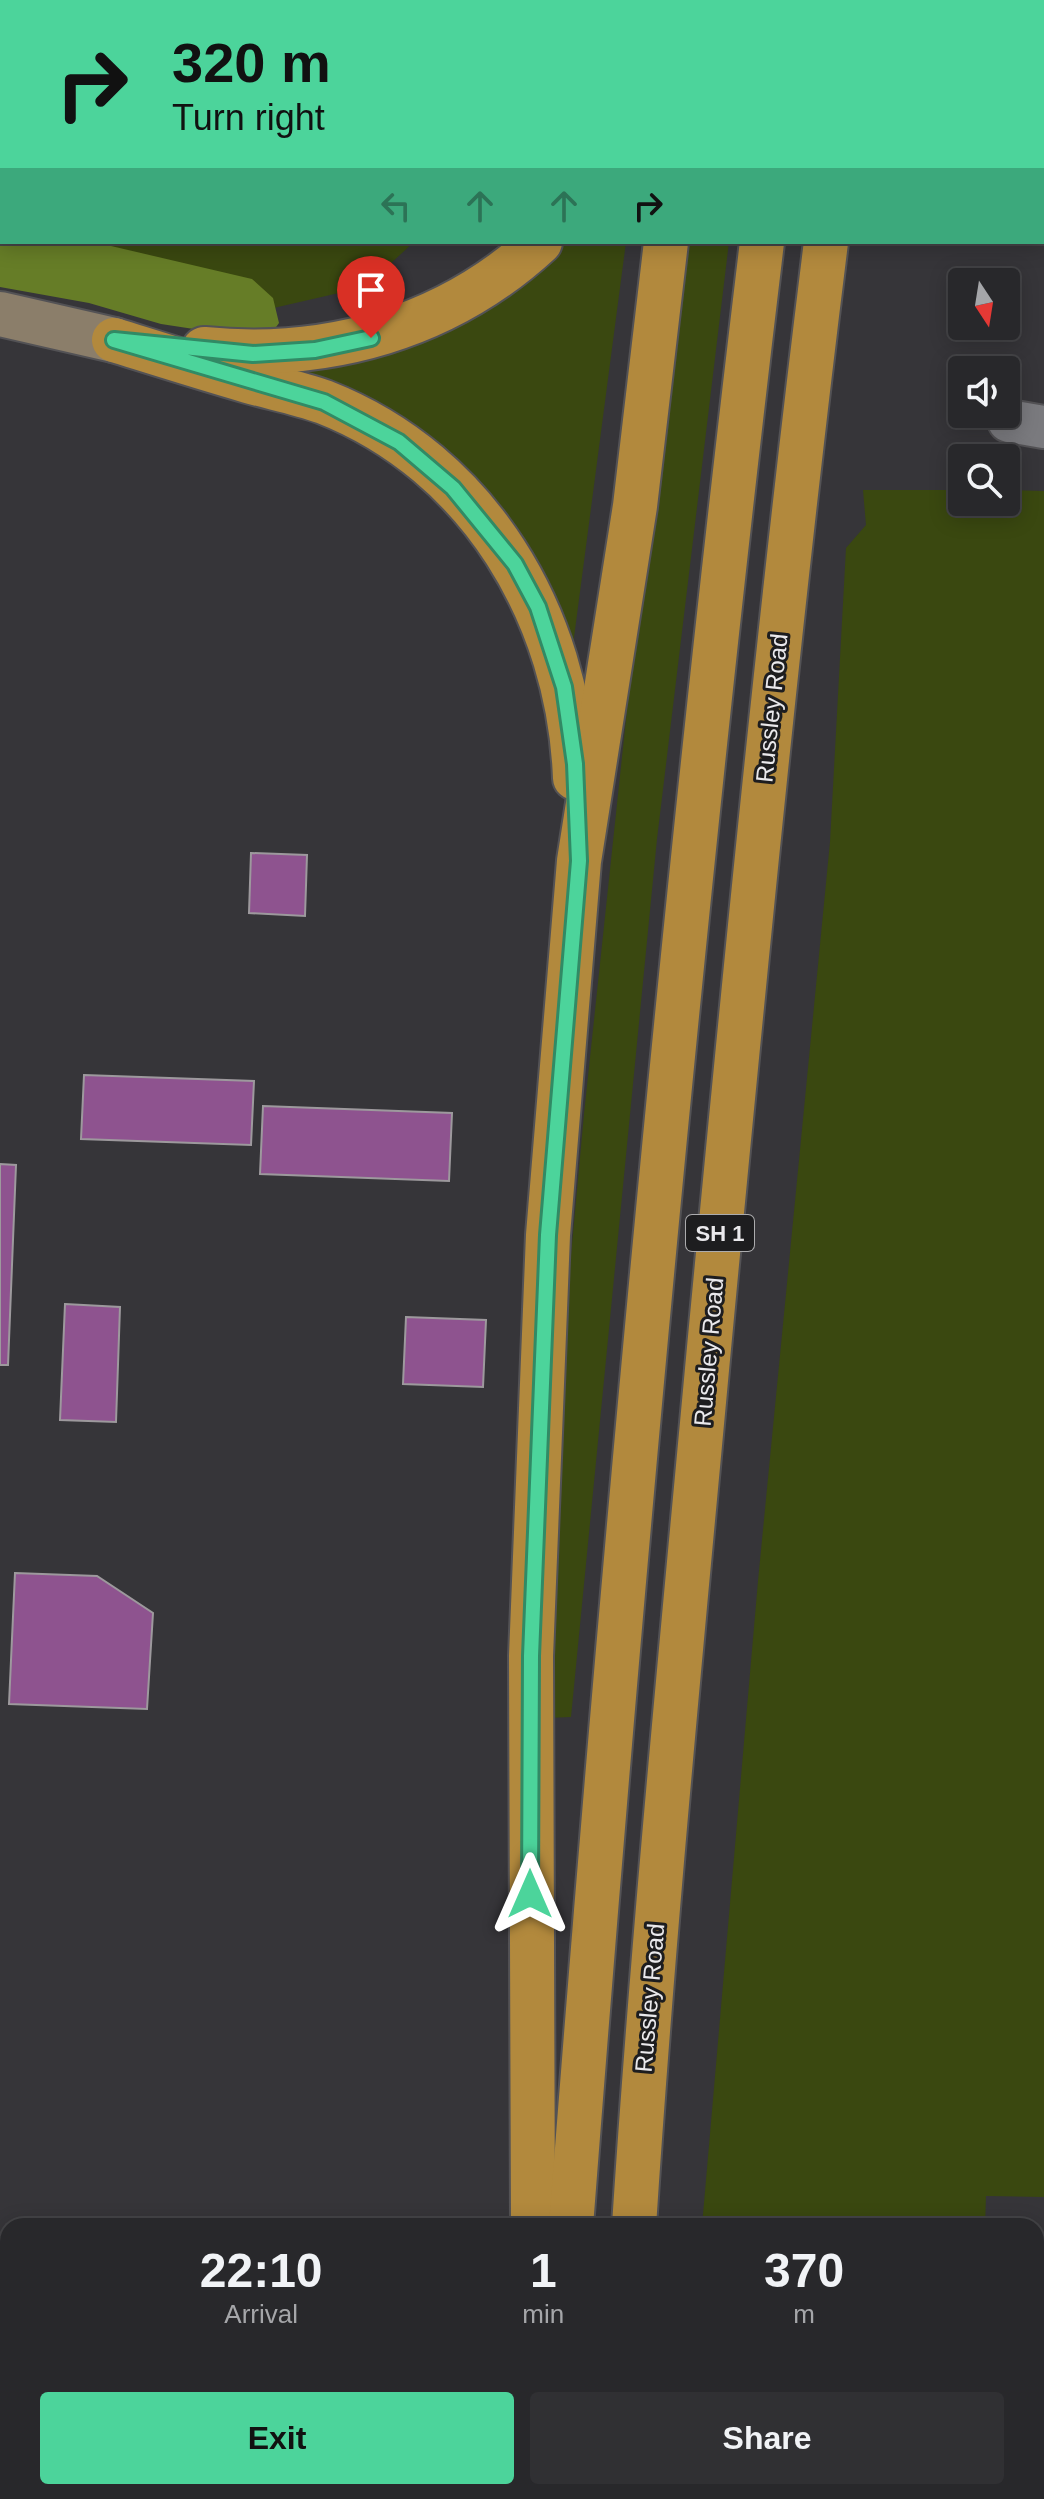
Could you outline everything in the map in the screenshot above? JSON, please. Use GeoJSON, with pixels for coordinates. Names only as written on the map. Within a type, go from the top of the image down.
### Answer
{"type":"FeatureCollection","features":[{"type":"Feature","properties":{"kind":"highway"},"geometry":{"type":"LineString","coordinates":[[114,340],[253,354],[315,350],[371,338],[427,318],[476,292],[537,244]]}},
{"type":"Feature","properties":{"kind":"highway"},"geometry":{"type":"LineString","coordinates":[[533,2218],[530,1910],[533,1608],[548,1235],[579,861],[635,506],[666,244]]}},
{"type":"Feature","properties":{"kind":"highway","name":"SH 1"},"geometry":{"type":"LineString","coordinates":[[572,2218],[613,1679],[648,1299],[695,838],[762,244]]}},
{"type":"Feature","properties":{"kind":"highway","name":"Russley Road"},"geometry":{"type":"LineString","coordinates":[[635,2218],[670,1769],[753,880],[826,244]]}},
{"type":"Feature","properties":{"kind":"highway"},"geometry":{"type":"LineString","coordinates":[[114,340],[324,402],[399,442],[453,488],[515,564],[538,607],[554,653],[564,687],[572,735],[579,861]]}},
{"type":"Feature","properties":{"kind":"street"},"geometry":{"type":"LineString","coordinates":[[0,314],[114,340]]}},
{"type":"Feature","properties":{"kind":"green space"},"geometry":{"type":"Polygon","coordinates":[[[0,244],[412,244],[365,287],[235,317],[0,265],[0,244]]]}},
{"type":"Feature","properties":{"kind":"green space"},"geometry":{"type":"Polygon","coordinates":[[[0,244],[103,244],[252,279],[273,298],[279,323],[271,334],[259,339],[161,324],[89,303],[0,287],[0,244]]]}},
{"type":"Feature","properties":{"kind":"green space"},"geometry":{"type":"Polygon","coordinates":[[[557,244],[626,244],[573,645],[569,655],[532,570],[291,371],[557,244]]]}},
{"type":"Feature","properties":{"kind":"green space"},"geometry":{"type":"Polygon","coordinates":[[[689,244],[729,244],[657,839],[571,1717],[547,1718],[560,1375],[632,663],[689,244]]]}},
{"type":"Feature","properties":{"kind":"green space"},"geometry":{"type":"Polygon","coordinates":[[[863,490],[948,490],[948,516],[1020,516],[1020,490],[1044,491],[1044,2197],[986,2196],[985,2218],[703,2218],[758,1581],[830,842],[846,548],[866,525],[863,490]]]}},
{"type":"Feature","properties":{"kind":"building"},"geometry":{"type":"Polygon","coordinates":[[[251,853],[307,855],[305,916],[249,913],[251,853]]]}},
{"type":"Feature","properties":{"kind":"building"},"geometry":{"type":"Polygon","coordinates":[[[84,1075],[254,1081],[251,1145],[81,1139],[84,1075]]]}},
{"type":"Feature","properties":{"kind":"building"},"geometry":{"type":"Polygon","coordinates":[[[263,1106],[452,1113],[449,1181],[260,1174],[263,1106]]]}},
{"type":"Feature","properties":{"kind":"building"},"geometry":{"type":"Polygon","coordinates":[[[0,1164],[16,1165],[8,1365],[0,1365],[0,1164]]]}},
{"type":"Feature","properties":{"kind":"building"},"geometry":{"type":"Polygon","coordinates":[[[65,1304],[120,1307],[116,1422],[60,1420],[65,1304]]]}},
{"type":"Feature","properties":{"kind":"building"},"geometry":{"type":"Polygon","coordinates":[[[406,1317],[486,1320],[483,1387],[403,1384],[406,1317]]]}},
{"type":"Feature","properties":{"kind":"building"},"geometry":{"type":"Polygon","coordinates":[[[15,1573],[97,1576],[153,1613],[147,1709],[9,1704],[15,1573]]]}},
{"type":"Feature","properties":{"kind":"route"},"geometry":{"type":"LineString","coordinates":[[371,338],[315,350],[253,354],[114,340],[324,402],[399,442],[453,488],[515,564],[538,607],[564,687],[575,764],[579,861],[548,1235],[531,1656],[530,1894]]}}]}
